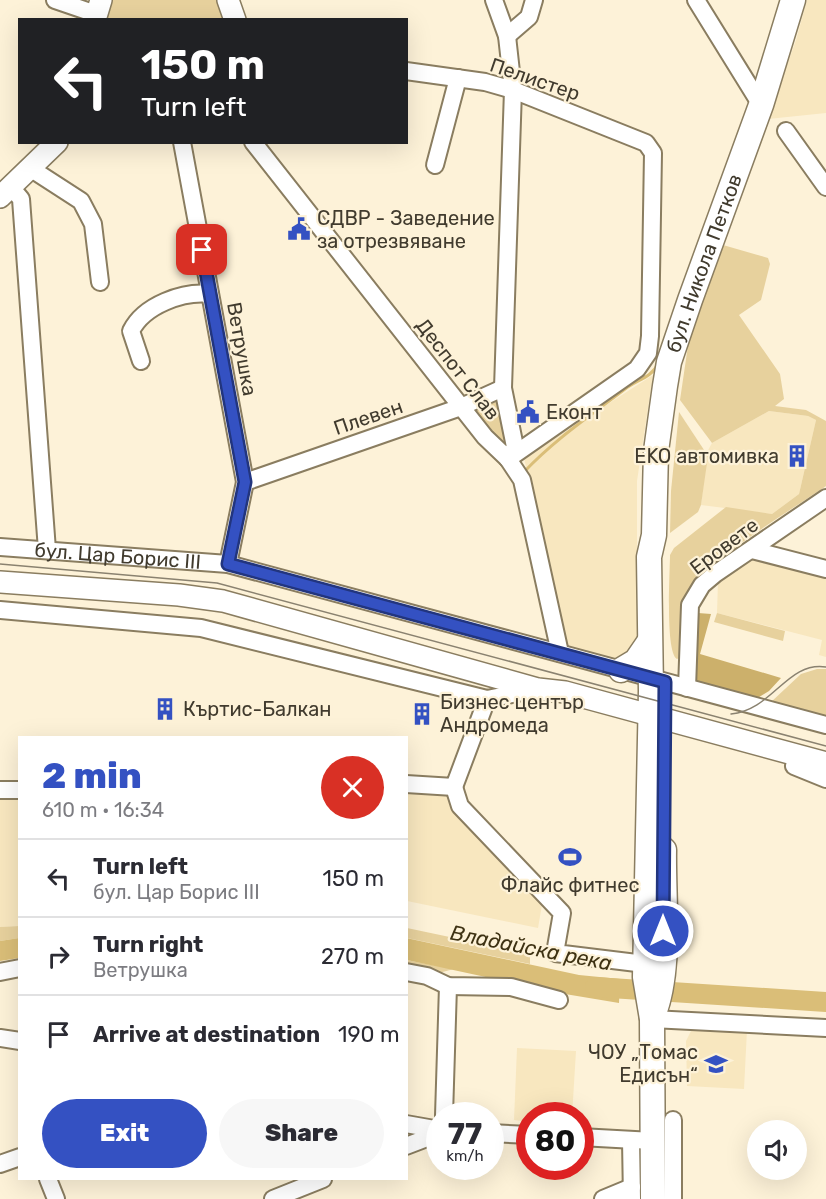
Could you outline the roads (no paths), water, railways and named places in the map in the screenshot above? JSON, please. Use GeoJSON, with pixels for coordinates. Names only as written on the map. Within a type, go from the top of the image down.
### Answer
{"type":"FeatureCollection","features":[{"type":"Feature","properties":{"kind":"highway","name":"бул. Никола Петков"},"geometry":{"type":"LineString","coordinates":[[667,682],[650,642],[649,556],[654,535],[656,451],[669,362],[761,105],[793,0]]}},
{"type":"Feature","properties":{"kind":"highway","name":"бул. Никола Петков"},"geometry":{"type":"LineString","coordinates":[[653,1199],[651,973],[658,723],[667,682],[662,554],[654,535]]}},
{"type":"Feature","properties":{"kind":"highway"},"geometry":{"type":"LineString","coordinates":[[621,670],[636,661],[650,642]]}},
{"type":"Feature","properties":{"kind":"main road"},"geometry":{"type":"LineString","coordinates":[[228,0],[234,18]]}},
{"type":"Feature","properties":{"kind":"main road"},"geometry":{"type":"LineString","coordinates":[[240,18],[245,0]]}},
{"type":"Feature","properties":{"kind":"main road"},"geometry":{"type":"LineString","coordinates":[[5,192],[55,144]]}},
{"type":"Feature","properties":{"kind":"main road","name":"бул. Цар Борис III"},"geometry":{"type":"LineString","coordinates":[[0,582],[178,595],[223,601],[538,688],[563,704],[658,723],[826,768]]}},
{"type":"Feature","properties":{"kind":"main road","name":"бул. Цар Борис III"},"geometry":{"type":"LineString","coordinates":[[658,723],[794,766],[826,768]]}},
{"type":"Feature","properties":{"kind":"street"},"geometry":{"type":"LineString","coordinates":[[55,0],[97,11]]}},
{"type":"Feature","properties":{"kind":"street"},"geometry":{"type":"LineString","coordinates":[[495,0],[507,36],[513,90],[503,388],[515,447],[515,469],[560,653]]}},
{"type":"Feature","properties":{"kind":"street"},"geometry":{"type":"LineString","coordinates":[[507,36],[529,17],[534,0]]}},
{"type":"Feature","properties":{"kind":"street"},"geometry":{"type":"LineString","coordinates":[[696,0],[761,105]]}},
{"type":"Feature","properties":{"kind":"street","name":"Пелистер"},"geometry":{"type":"LineString","coordinates":[[408,71],[458,78],[513,90],[646,143],[653,153],[648,353],[637,369],[515,469]]}},
{"type":"Feature","properties":{"kind":"street"},"geometry":{"type":"LineString","coordinates":[[435,165],[458,78]]}},
{"type":"Feature","properties":{"kind":"street"},"geometry":{"type":"LineString","coordinates":[[786,131],[826,187]]}},
{"type":"Feature","properties":{"kind":"street","name":"Ветрушка"},"geometry":{"type":"LineString","coordinates":[[182,144],[245,482],[228,564]]}},
{"type":"Feature","properties":{"kind":"street","name":"Деспот Слав"},"geometry":{"type":"LineString","coordinates":[[255,144],[485,437],[515,469]]}},
{"type":"Feature","properties":{"kind":"street"},"geometry":{"type":"LineString","coordinates":[[30,168],[81,201],[93,224],[100,282]]}},
{"type":"Feature","properties":{"kind":"street"},"geometry":{"type":"LineString","coordinates":[[5,192],[21,199],[46,550]]}},
{"type":"Feature","properties":{"kind":"street"},"geometry":{"type":"LineString","coordinates":[[141,361],[131,331],[143,316],[173,298],[210,294]]}},
{"type":"Feature","properties":{"kind":"street","name":"Плевен"},"geometry":{"type":"LineString","coordinates":[[245,482],[461,407],[503,388]]}},
{"type":"Feature","properties":{"kind":"street","name":"Еровете"},"geometry":{"type":"LineString","coordinates":[[667,682],[695,595],[715,574],[826,498]]}},
{"type":"Feature","properties":{"kind":"street","name":"бул. Цар Борис III"},"geometry":{"type":"LineString","coordinates":[[0,547],[228,564],[826,725]]}},
{"type":"Feature","properties":{"kind":"street"},"geometry":{"type":"LineString","coordinates":[[752,550],[826,569]]}},
{"type":"Feature","properties":{"kind":"street"},"geometry":{"type":"LineString","coordinates":[[0,610],[201,628],[487,699],[538,688]]}},
{"type":"Feature","properties":{"kind":"street"},"geometry":{"type":"LineString","coordinates":[[487,699],[454,787],[460,806],[562,914],[555,953],[651,973]]}},
{"type":"Feature","properties":{"kind":"street"},"geometry":{"type":"LineString","coordinates":[[408,784],[454,787]]}},
{"type":"Feature","properties":{"kind":"street"},"geometry":{"type":"LineString","coordinates":[[0,790],[18,790]]}},
{"type":"Feature","properties":{"kind":"street"},"geometry":{"type":"LineString","coordinates":[[0,972],[18,968]]}},
{"type":"Feature","properties":{"kind":"street"},"geometry":{"type":"LineString","coordinates":[[408,972],[427,976],[448,986],[511,987],[559,1000]]}},
{"type":"Feature","properties":{"kind":"street"},"geometry":{"type":"LineString","coordinates":[[444,1102],[448,986]]}},
{"type":"Feature","properties":{"kind":"street"},"geometry":{"type":"LineString","coordinates":[[652,1011],[826,1028]]}},
{"type":"Feature","properties":{"kind":"street"},"geometry":{"type":"LineString","coordinates":[[0,1038],[18,1041]]}},
{"type":"Feature","properties":{"kind":"street"},"geometry":{"type":"LineString","coordinates":[[408,1124],[426,1128]]}},
{"type":"Feature","properties":{"kind":"street"},"geometry":{"type":"LineString","coordinates":[[594,1136],[652,1130]]}},
{"type":"Feature","properties":{"kind":"street","name":"бул. Никола Петков"},"geometry":{"type":"LineString","coordinates":[[632,1193],[652,1130]]}},
{"type":"Feature","properties":{"kind":"street","name":"бул. Никола Петков"},"geometry":{"type":"LineString","coordinates":[[652,1130],[674,1199]]}},
{"type":"Feature","properties":{"kind":"street"},"geometry":{"type":"LineString","coordinates":[[408,1145],[426,1137]]}},
{"type":"Feature","properties":{"kind":"street"},"geometry":{"type":"LineString","coordinates":[[0,1164],[18,1158]]}},
{"type":"Feature","properties":{"kind":"street"},"geometry":{"type":"LineString","coordinates":[[48,1180],[56,1199]]}},
{"type":"Feature","properties":{"kind":"street"},"geometry":{"type":"LineString","coordinates":[[273,1199],[320,1180]]}},
{"type":"Feature","properties":{"kind":"street"},"geometry":{"type":"LineString","coordinates":[[603,1199],[632,1193]]}},
{"type":"Feature","properties":{"kind":"waterway"},"geometry":{"type":"LineString","coordinates":[[524,472],[560,439],[625,389],[648,375],[658,364]]}},
{"type":"Feature","properties":{"kind":"waterway","name":"Владайска река"},"geometry":{"type":"LineString","coordinates":[[595,987],[826,1002]]}},
{"type":"Feature","properties":{"kind":"tram line"},"geometry":{"type":"LineString","coordinates":[[0,564],[217,583],[826,746]]}},
{"type":"Feature","properties":{"kind":"tram line"},"geometry":{"type":"LineString","coordinates":[[731,714],[746,711],[758,704],[801,671],[812,667],[826,667]]}},
{"type":"Feature","properties":{"kind":"place","name":"СДВР - Заведение за отрезвяване"},"geometry":{"type":"Point","coordinates":[299,229]}},
{"type":"Feature","properties":{"kind":"place","name":"Еконт"},"geometry":{"type":"Point","coordinates":[528,412]}},
{"type":"Feature","properties":{"kind":"place","name":"EKO автомивка"},"geometry":{"type":"Point","coordinates":[797,456]}},
{"type":"Feature","properties":{"kind":"place","name":"Къртис-Балкан"},"geometry":{"type":"Point","coordinates":[165,709]}},
{"type":"Feature","properties":{"kind":"place","name":"Бизнес център Андромеда"},"geometry":{"type":"Point","coordinates":[422,714]}},
{"type":"Feature","properties":{"kind":"place","name":"Флайс фитнес"},"geometry":{"type":"Point","coordinates":[570,857]}},
{"type":"Feature","properties":{"kind":"place","name":"ЧОУ „Томас Едисън“"},"geometry":{"type":"Point","coordinates":[716,1064]}}]}
